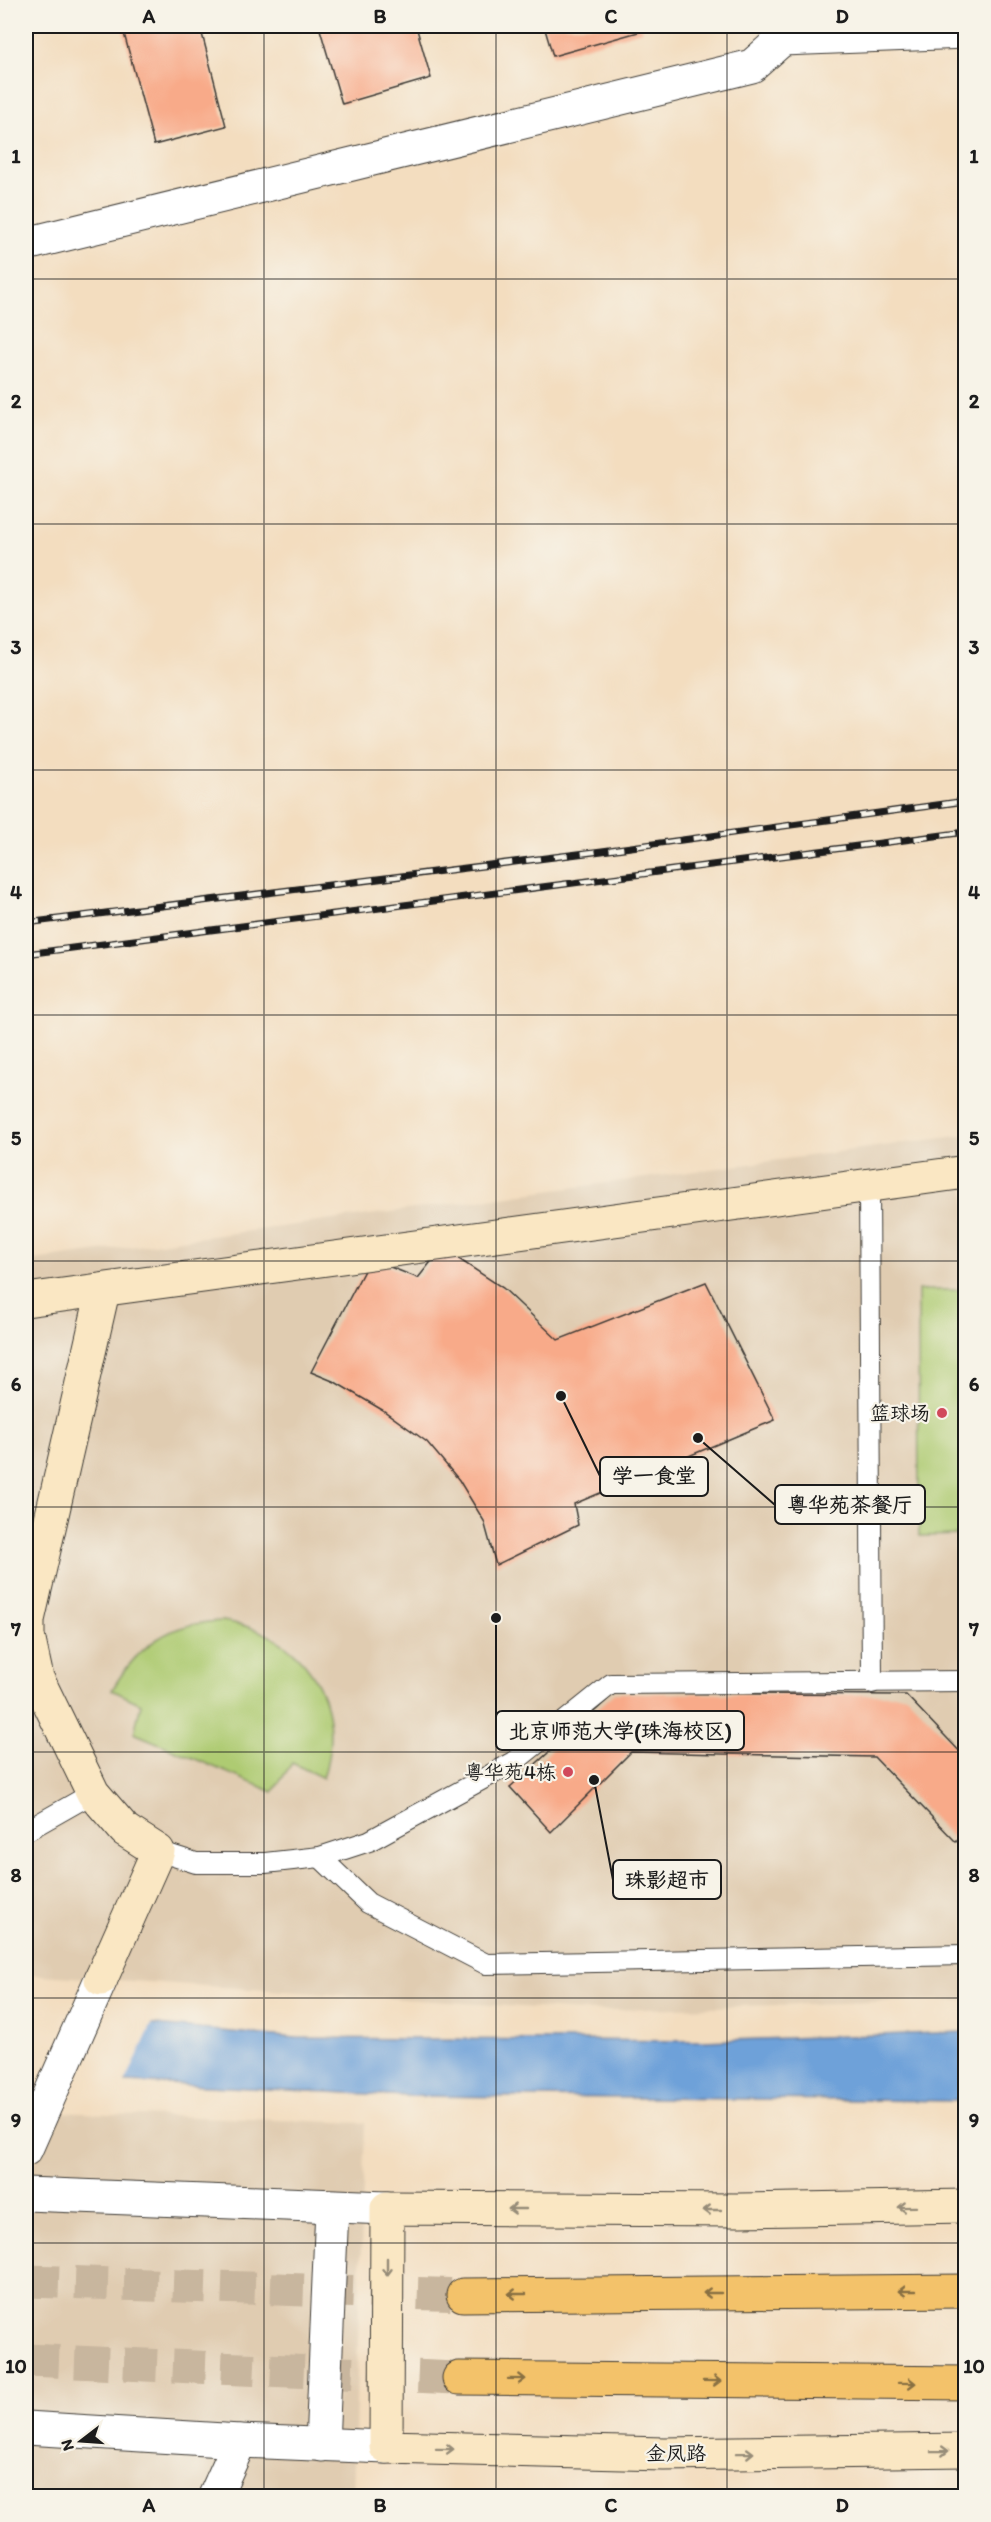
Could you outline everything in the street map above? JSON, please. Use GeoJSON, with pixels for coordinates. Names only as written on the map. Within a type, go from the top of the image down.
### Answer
{"type":"FeatureCollection","features":[{"type":"Feature","properties":{"kind":"highway"},"geometry":{"type":"LineString","coordinates":[[463,2295],[966,2290]]}},
{"type":"Feature","properties":{"kind":"highway"},"geometry":{"type":"LineString","coordinates":[[459,2378],[966,2383]]}},
{"type":"Feature","properties":{"kind":"street"},"geometry":{"type":"LineString","coordinates":[[26,244],[752,66],[790,32],[966,32]]}},
{"type":"Feature","properties":{"kind":"street"},"geometry":{"type":"LineString","coordinates":[[26,1300],[966,1172]]}},
{"type":"Feature","properties":{"kind":"street"},"geometry":{"type":"LineString","coordinates":[[26,2149],[158,1851],[125,1830],[93,1793],[37,1678],[28,1636],[27,1619],[115,1289]]}},
{"type":"Feature","properties":{"kind":"street"},"geometry":{"type":"LineString","coordinates":[[26,2193],[332,2208],[740,2210],[966,2206]]}},
{"type":"Feature","properties":{"kind":"street"},"geometry":{"type":"LineString","coordinates":[[322,2445],[332,2208]]}},
{"type":"Feature","properties":{"kind":"street"},"geometry":{"type":"LineString","coordinates":[[26,2428],[386,2447],[387,2208]]}},
{"type":"Feature","properties":{"kind":"street"},"geometry":{"type":"LineString","coordinates":[[215,2496],[240,2441]]}},
{"type":"Feature","properties":{"kind":"street","name":"金凤路"},"geometry":{"type":"LineString","coordinates":[[386,2447],[664,2454],[966,2450]]}},
{"type":"Feature","properties":{"kind":"lane"},"geometry":{"type":"LineString","coordinates":[[115,1289],[966,1172]]}},
{"type":"Feature","properties":{"kind":"lane"},"geometry":{"type":"LineString","coordinates":[[869,1186],[872,1683]]}},
{"type":"Feature","properties":{"kind":"lane"},"geometry":{"type":"LineString","coordinates":[[158,1851],[196,1863],[265,1863],[320,1857],[369,1840],[514,1762],[610,1684],[966,1681]]}},
{"type":"Feature","properties":{"kind":"lane"},"geometry":{"type":"LineString","coordinates":[[26,1831],[93,1793]]}},
{"type":"Feature","properties":{"kind":"lane"},"geometry":{"type":"LineString","coordinates":[[320,1857],[368,1903],[486,1964],[966,1955]]}},
{"type":"Feature","properties":{"kind":"shaded area"},"geometry":{"type":"Polygon","coordinates":[[[965,1135],[965,1999],[583,2011],[26,1974],[26,1261],[965,1135]]]}},
{"type":"Feature","properties":{"kind":"shaded area"},"geometry":{"type":"Polygon","coordinates":[[[26,2111],[365,2123],[353,2496],[26,2496],[26,2111]]]}},
{"type":"Feature","properties":{"kind":"green space","name":"篮球场"},"geometry":{"type":"Polygon","coordinates":[[[918,1290],[965,1290],[965,1535],[919,1536],[918,1290]]]}},
{"type":"Feature","properties":{"kind":"green space"},"geometry":{"type":"Polygon","coordinates":[[[223,1621],[252,1628],[276,1640],[297,1655],[313,1675],[324,1697],[329,1722],[329,1749],[323,1778],[292,1763],[273,1792],[134,1733],[141,1704],[112,1690],[133,1660],[157,1639],[171,1631],[204,1622],[223,1621]]]}},
{"type":"Feature","properties":{"kind":"water"},"geometry":{"type":"Polygon","coordinates":[[[26,2013],[297,2038],[703,2041],[965,2032],[965,2101],[408,2096],[26,2077],[26,2013]]]}},
{"type":"Feature","properties":{"kind":"pier"},"geometry":{"type":"Polygon","coordinates":[[[26,2010],[153,2022],[124,2085],[26,2080],[26,2010]]]}},
{"type":"Feature","properties":{"kind":"building"},"geometry":{"type":"Polygon","coordinates":[[[122,26],[200,26],[226,126],[154,145],[122,26]]]}},
{"type":"Feature","properties":{"kind":"building"},"geometry":{"type":"Polygon","coordinates":[[[319,26],[416,26],[431,78],[342,104],[319,26]]]}},
{"type":"Feature","properties":{"kind":"building"},"geometry":{"type":"Polygon","coordinates":[[[544,26],[641,26],[642,31],[553,56],[544,26]]]}},
{"type":"Feature","properties":{"kind":"building"},"geometry":{"type":"Polygon","coordinates":[[[442,1248],[503,1288],[558,1340],[706,1282],[775,1420],[574,1504],[578,1525],[496,1565],[484,1521],[459,1480],[427,1442],[384,1411],[335,1382],[311,1372],[370,1259],[418,1278],[442,1248]]]}},
{"type":"Feature","properties":{"kind":"building","name":"粤华苑4栋"},"geometry":{"type":"Polygon","coordinates":[[[615,1693],[906,1695],[966,1758],[966,1832],[956,1842],[874,1757],[631,1752],[551,1832],[510,1787],[615,1693]]]}},
{"type":"Feature","properties":{"kind":"tunnel"},"geometry":{"type":"LineString","coordinates":[[26,2281],[463,2295]]}},
{"type":"Feature","properties":{"kind":"tunnel"},"geometry":{"type":"LineString","coordinates":[[26,2360],[459,2378]]}},
{"type":"Feature","properties":{"kind":"railway"},"geometry":{"type":"LineString","coordinates":[[26,923],[602,851],[966,801]]}},
{"type":"Feature","properties":{"kind":"railway"},"geometry":{"type":"LineString","coordinates":[[26,954],[966,832]]}},
{"type":"Feature","properties":{"kind":"place","name":"学一食堂"},"geometry":{"type":"Point","coordinates":[561,1396]}},
{"type":"Feature","properties":{"kind":"place","name":"篮球场"},"geometry":{"type":"Point","coordinates":[942,1413]}},
{"type":"Feature","properties":{"kind":"place","name":"粤华苑茶餐厅"},"geometry":{"type":"Point","coordinates":[698,1438]}},
{"type":"Feature","properties":{"kind":"place","name":"北京师范大学(珠海校区)"},"geometry":{"type":"Point","coordinates":[496,1618]}},
{"type":"Feature","properties":{"kind":"place","name":"粤华苑4栋"},"geometry":{"type":"Point","coordinates":[568,1772]}},
{"type":"Feature","properties":{"kind":"place","name":"珠影超市"},"geometry":{"type":"Point","coordinates":[594,1780]}}]}
